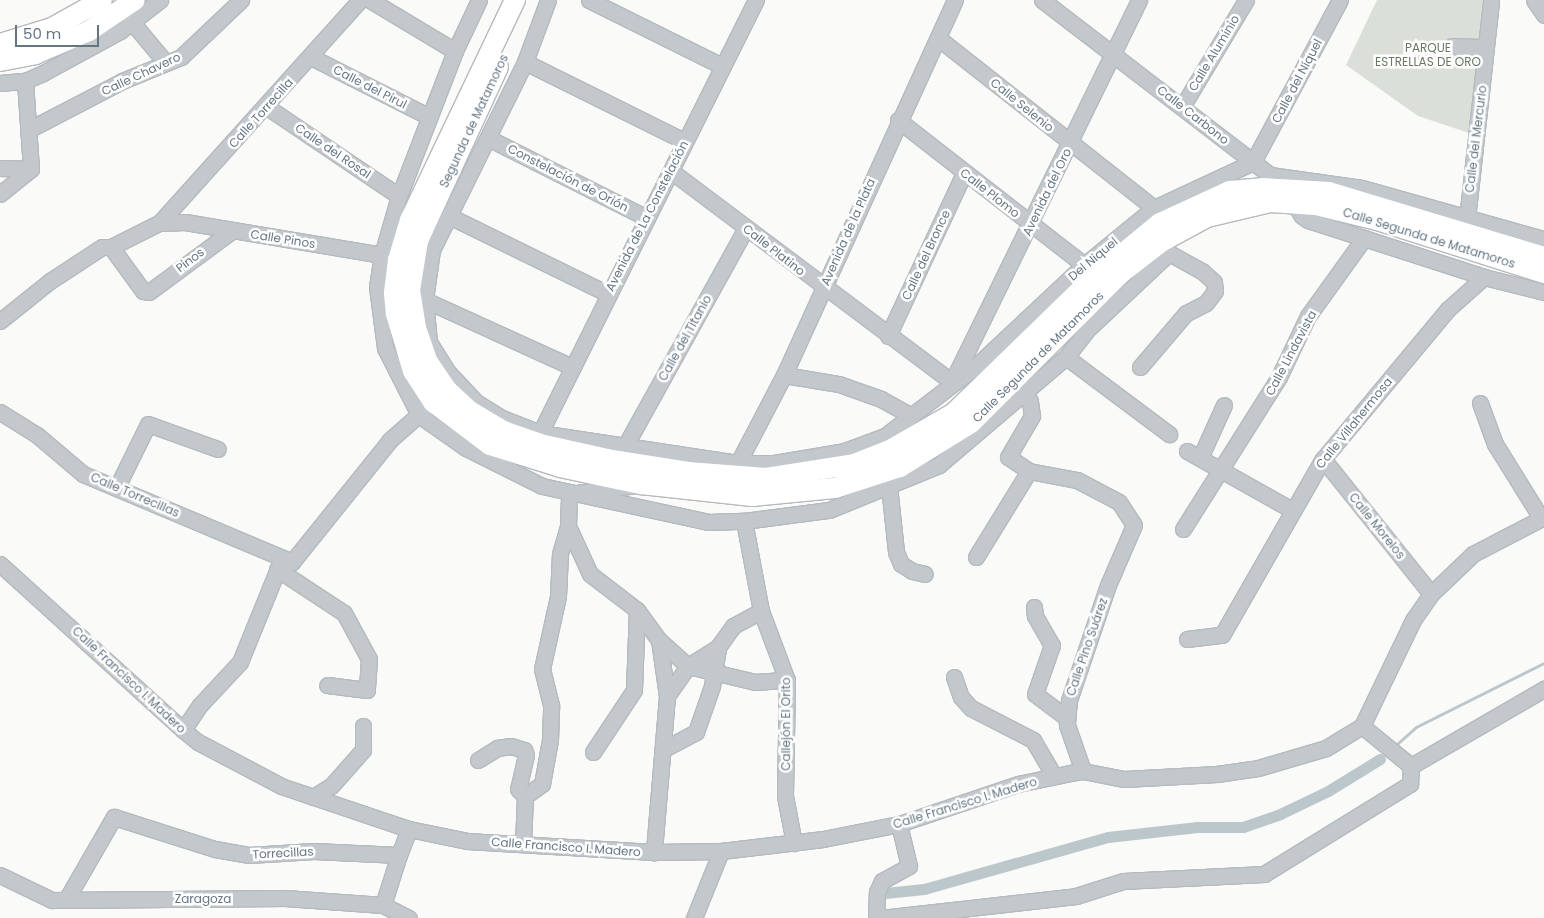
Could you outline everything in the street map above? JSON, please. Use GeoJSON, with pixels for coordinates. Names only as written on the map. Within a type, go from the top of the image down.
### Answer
{"type":"FeatureCollection","features":[{"type":"Feature","properties":{"kind":"main road"},"geometry":{"type":"LineString","coordinates":[[0,44],[52,28],[82,6],[102,0]]}},
{"type":"Feature","properties":{"kind":"main road","name":"Segunda de Matamoros"},"geometry":{"type":"LineString","coordinates":[[411,241],[430,174],[515,0]]}},
{"type":"Feature","properties":{"kind":"main road","name":"Segunda de Matamoros"},"geometry":{"type":"LineString","coordinates":[[411,241],[529,0]]}},
{"type":"Feature","properties":{"kind":"main road"},"geometry":{"type":"LineString","coordinates":[[0,62],[35,54],[130,11]]}},
{"type":"Feature","properties":{"kind":"main road","name":"Calle Segunda de Matamoros"},"geometry":{"type":"LineString","coordinates":[[433,402],[470,411],[503,431],[540,444],[607,459],[688,472],[766,478],[854,464],[892,449],[954,413],[1091,280],[1160,223],[1230,191],[1291,197],[1377,220],[1544,274]]}},
{"type":"Feature","properties":{"kind":"main road","name":"Calle Segunda de Matamoros"},"geometry":{"type":"LineString","coordinates":[[411,241],[394,293],[396,314],[412,371],[433,402],[461,426],[490,445],[560,467],[641,484],[752,496],[789,494],[835,488],[900,467],[971,424],[1121,273],[1161,242],[1207,217],[1291,197],[1329,192],[1378,204],[1544,257]]}},
{"type":"Feature","properties":{"kind":"street"},"geometry":{"type":"LineString","coordinates":[[0,83],[25,82],[120,31],[130,11],[160,0]]}},
{"type":"Feature","properties":{"kind":"street","name":"Calle Chavero"},"geometry":{"type":"LineString","coordinates":[[28,130],[122,81],[181,57],[241,0]]}},
{"type":"Feature","properties":{"kind":"street","name":"Calle Torrecilla"},"geometry":{"type":"LineString","coordinates":[[0,320],[50,281],[102,247],[111,247],[159,223],[267,107],[360,0]]}},
{"type":"Feature","properties":{"kind":"street"},"geometry":{"type":"LineString","coordinates":[[370,0],[455,51]]}},
{"type":"Feature","properties":{"kind":"street"},"geometry":{"type":"LineString","coordinates":[[479,0],[455,51],[399,196],[382,255],[377,304],[385,348],[433,402],[466,448],[542,486],[569,494],[708,522],[744,521],[829,510],[939,465],[1066,357],[1090,328],[1168,253],[1203,272],[1214,282],[1215,291],[1206,302],[1186,313],[1140,367]]}},
{"type":"Feature","properties":{"kind":"street"},"geometry":{"type":"LineString","coordinates":[[548,0],[525,62],[432,250],[425,300],[429,342],[448,372],[476,402],[502,418],[540,433],[624,448],[738,463],[774,463],[844,451],[885,436],[952,382]]}},
{"type":"Feature","properties":{"kind":"street"},"geometry":{"type":"LineString","coordinates":[[589,0],[722,66]]}},
{"type":"Feature","properties":{"kind":"street","name":"Avenida de La Constelación"},"geometry":{"type":"LineString","coordinates":[[540,433],[756,0]]}},
{"type":"Feature","properties":{"kind":"street","name":"Avenida de la Plata"},"geometry":{"type":"LineString","coordinates":[[738,463],[784,375],[898,120],[955,0]]}},
{"type":"Feature","properties":{"kind":"street","name":"Calle Carbono"},"geometry":{"type":"LineString","coordinates":[[1042,0],[1270,176],[1291,197],[1308,220],[1484,277],[1544,292]]}},
{"type":"Feature","properties":{"kind":"street","name":"Avenida del Oro"},"geometry":{"type":"LineString","coordinates":[[952,382],[1139,0]]}},
{"type":"Feature","properties":{"kind":"street","name":"Calle Aluminio"},"geometry":{"type":"LineString","coordinates":[[1182,107],[1246,0]]}},
{"type":"Feature","properties":{"kind":"street","name":"Calle del Níquel"},"geometry":{"type":"LineString","coordinates":[[1253,162],[1340,0]]}},
{"type":"Feature","properties":{"kind":"street","name":"Calle del Mercurio"},"geometry":{"type":"LineString","coordinates":[[1467,219],[1491,0]]}},
{"type":"Feature","properties":{"kind":"street"},"geometry":{"type":"LineString","coordinates":[[1534,0],[1544,15]]}},
{"type":"Feature","properties":{"kind":"street"},"geometry":{"type":"LineString","coordinates":[[130,11],[166,63]]}},
{"type":"Feature","properties":{"kind":"street","name":"Calle Selenio"},"geometry":{"type":"LineString","coordinates":[[938,38],[1154,208]]}},
{"type":"Feature","properties":{"kind":"street"},"geometry":{"type":"LineString","coordinates":[[1452,46],[1486,47]]}},
{"type":"Feature","properties":{"kind":"street","name":"Calle del Pirul"},"geometry":{"type":"LineString","coordinates":[[311,58],[430,118]]}},
{"type":"Feature","properties":{"kind":"street"},"geometry":{"type":"LineString","coordinates":[[525,62],[684,141]]}},
{"type":"Feature","properties":{"kind":"street"},"geometry":{"type":"LineString","coordinates":[[25,82],[31,169]]}},
{"type":"Feature","properties":{"kind":"street","name":"Calle del Rosal"},"geometry":{"type":"LineString","coordinates":[[267,107],[399,196]]}},
{"type":"Feature","properties":{"kind":"street","name":"Calle Plomo"},"geometry":{"type":"LineString","coordinates":[[898,120],[1084,265]]}},
{"type":"Feature","properties":{"kind":"street","name":"Constelación de Orión"},"geometry":{"type":"LineString","coordinates":[[488,138],[647,218]]}},
{"type":"Feature","properties":{"kind":"street","name":"Del Niquel"},"geometry":{"type":"LineString","coordinates":[[952,382],[975,368],[1084,265],[1154,208],[1253,162]]}},
{"type":"Feature","properties":{"kind":"street"},"geometry":{"type":"LineString","coordinates":[[0,168],[31,169]]}},
{"type":"Feature","properties":{"kind":"street"},"geometry":{"type":"LineString","coordinates":[[0,194],[31,169]]}},
{"type":"Feature","properties":{"kind":"street","name":"Calle Platino"},"geometry":{"type":"LineString","coordinates":[[671,171],[823,288],[952,382]]}},
{"type":"Feature","properties":{"kind":"street","name":"Calle del Bronce"},"geometry":{"type":"LineString","coordinates":[[888,336],[964,173]]}},
{"type":"Feature","properties":{"kind":"street"},"geometry":{"type":"LineString","coordinates":[[1270,176],[1362,188],[1467,219],[1544,239]]}},
{"type":"Feature","properties":{"kind":"street"},"geometry":{"type":"LineString","coordinates":[[449,216],[608,294]]}},
{"type":"Feature","properties":{"kind":"street","name":"Calle Torrecilla"},"geometry":{"type":"LineString","coordinates":[[159,223],[185,222]]}},
{"type":"Feature","properties":{"kind":"street","name":"Calle Pinos"},"geometry":{"type":"LineString","coordinates":[[185,222],[382,255]]}},
{"type":"Feature","properties":{"kind":"street","name":"Calle del Titanio"},"geometry":{"type":"LineString","coordinates":[[624,448],[746,228]]}},
{"type":"Feature","properties":{"kind":"street","name":"Pinos"},"geometry":{"type":"LineString","coordinates":[[111,247],[144,291],[149,292],[233,230]]}},
{"type":"Feature","properties":{"kind":"street","name":"Calle Lindavista"},"geometry":{"type":"LineString","coordinates":[[1183,530],[1223,470],[1279,378],[1308,316],[1364,238]]}},
{"type":"Feature","properties":{"kind":"street"},"geometry":{"type":"LineString","coordinates":[[1090,328],[1121,273]]}},
{"type":"Feature","properties":{"kind":"street","name":"Calle Villahermosa"},"geometry":{"type":"LineString","coordinates":[[1187,639],[1222,635],[1323,458],[1447,310],[1484,277]]}},
{"type":"Feature","properties":{"kind":"street"},"geometry":{"type":"LineString","coordinates":[[425,300],[572,367]]}},
{"type":"Feature","properties":{"kind":"street"},"geometry":{"type":"LineString","coordinates":[[1066,357],[1169,434]]}},
{"type":"Feature","properties":{"kind":"street"},"geometry":{"type":"LineString","coordinates":[[784,375],[839,384],[882,399],[912,416]]}},
{"type":"Feature","properties":{"kind":"street"},"geometry":{"type":"LineString","coordinates":[[976,557],[1028,471],[1008,457],[1032,416],[1030,401],[1023,395]]}},
{"type":"Feature","properties":{"kind":"street"},"geometry":{"type":"LineString","coordinates":[[183,730],[200,706],[240,662],[280,563],[292,562],[390,440],[433,402]]}},
{"type":"Feature","properties":{"kind":"street"},"geometry":{"type":"LineString","coordinates":[[1411,766],[1362,726],[1413,620],[1431,594],[1473,554],[1542,518],[1495,444],[1480,403]]}},
{"type":"Feature","properties":{"kind":"street"},"geometry":{"type":"LineString","coordinates":[[1224,405],[1194,455],[1292,510]]}},
{"type":"Feature","properties":{"kind":"street","name":"Calle Torrecillas"},"geometry":{"type":"LineString","coordinates":[[0,412],[37,435],[84,474],[117,487],[280,563],[344,613],[368,659],[367,690],[327,685]]}},
{"type":"Feature","properties":{"kind":"street"},"geometry":{"type":"LineString","coordinates":[[117,487],[148,424],[218,449]]}},
{"type":"Feature","properties":{"kind":"street","name":"Calle Morelos"},"geometry":{"type":"LineString","coordinates":[[1323,458],[1431,594]]}},
{"type":"Feature","properties":{"kind":"street","name":"Calle Pino Suárez"},"geometry":{"type":"LineString","coordinates":[[1028,471],[1077,480],[1119,502],[1134,525],[1108,585],[1069,700],[1067,718],[1083,772]]}},
{"type":"Feature","properties":{"kind":"street"},"geometry":{"type":"LineString","coordinates":[[569,494],[641,484]]}},
{"type":"Feature","properties":{"kind":"street"},"geometry":{"type":"LineString","coordinates":[[889,486],[896,552],[901,564],[912,571],[925,574]]}},
{"type":"Feature","properties":{"kind":"street"},"geometry":{"type":"LineString","coordinates":[[524,796],[542,784],[550,740],[551,705],[542,669],[558,596],[560,554],[568,526],[569,494]]}},
{"type":"Feature","properties":{"kind":"street","name":"Callejón El Orito"},"geometry":{"type":"LineString","coordinates":[[744,521],[761,611],[787,680],[786,796],[794,843]]}},
{"type":"Feature","properties":{"kind":"street"},"geometry":{"type":"LineString","coordinates":[[568,526],[590,574],[637,610],[659,640],[688,666],[714,674],[755,682],[787,680]]}},
{"type":"Feature","properties":{"kind":"street","name":"Calle Francisco I. Madero"},"geometry":{"type":"LineString","coordinates":[[0,564],[198,742],[281,786],[409,829],[467,841],[654,852],[721,851],[794,843],[898,824],[1018,784],[1054,776],[1083,772],[1124,779],[1239,771],[1326,748],[1362,726]]}},
{"type":"Feature","properties":{"kind":"street"},"geometry":{"type":"LineString","coordinates":[[1034,607],[1035,616],[1052,645],[1035,694],[1067,718]]}},
{"type":"Feature","properties":{"kind":"street"},"geometry":{"type":"LineString","coordinates":[[592,752],[634,690],[637,610]]}},
{"type":"Feature","properties":{"kind":"street"},"geometry":{"type":"LineString","coordinates":[[667,696],[688,666],[718,647],[733,626],[761,611]]}},
{"type":"Feature","properties":{"kind":"street"},"geometry":{"type":"LineString","coordinates":[[654,852],[667,696],[659,640]]}},
{"type":"Feature","properties":{"kind":"street"},"geometry":{"type":"LineString","coordinates":[[664,749],[696,732],[714,674],[718,647]]}},
{"type":"Feature","properties":{"kind":"street"},"geometry":{"type":"LineString","coordinates":[[954,678],[961,697],[971,708],[1033,740],[1054,776]]}},
{"type":"Feature","properties":{"kind":"street"},"geometry":{"type":"LineString","coordinates":[[1411,766],[1544,689]]}},
{"type":"Feature","properties":{"kind":"street"},"geometry":{"type":"LineString","coordinates":[[313,797],[332,785],[364,750],[363,726]]}},
{"type":"Feature","properties":{"kind":"street"},"geometry":{"type":"LineString","coordinates":[[478,760],[497,748],[511,746],[524,750],[526,755],[518,789],[524,796],[523,844]]}},
{"type":"Feature","properties":{"kind":"street"},"geometry":{"type":"LineString","coordinates":[[881,918],[1076,896],[1124,881],[1264,874],[1410,784],[1411,766]]}},
{"type":"Feature","properties":{"kind":"street","name":"Torrecillas"},"geometry":{"type":"LineString","coordinates":[[66,900],[114,817],[215,849],[249,855],[314,851],[399,855]]}},
{"type":"Feature","properties":{"kind":"street"},"geometry":{"type":"LineString","coordinates":[[876,918],[877,892],[882,881],[909,866],[898,824]]}},
{"type":"Feature","properties":{"kind":"street"},"geometry":{"type":"LineString","coordinates":[[383,905],[409,829]]}},
{"type":"Feature","properties":{"kind":"street"},"geometry":{"type":"LineString","coordinates":[[694,918],[721,851]]}},
{"type":"Feature","properties":{"kind":"street","name":"Zaragoza"},"geometry":{"type":"LineString","coordinates":[[0,875],[52,900],[285,898],[383,905],[409,918]]}},
{"type":"Feature","properties":{"kind":"green space","name":"PARQUE ESTRELLAS DE ORO"},"geometry":{"type":"Polygon","coordinates":[[[1377,0],[1488,0],[1475,135],[1418,116],[1346,65],[1377,0]]]}},
{"type":"Feature","properties":{"kind":"waterway"},"geometry":{"type":"LineString","coordinates":[[1397,744],[1416,727],[1544,663]]}},
{"type":"Feature","properties":{"kind":"waterway"},"geometry":{"type":"LineString","coordinates":[[885,893],[924,889],[1108,837],[1197,827],[1243,827],[1280,814],[1328,791],[1380,759]]}}]}
